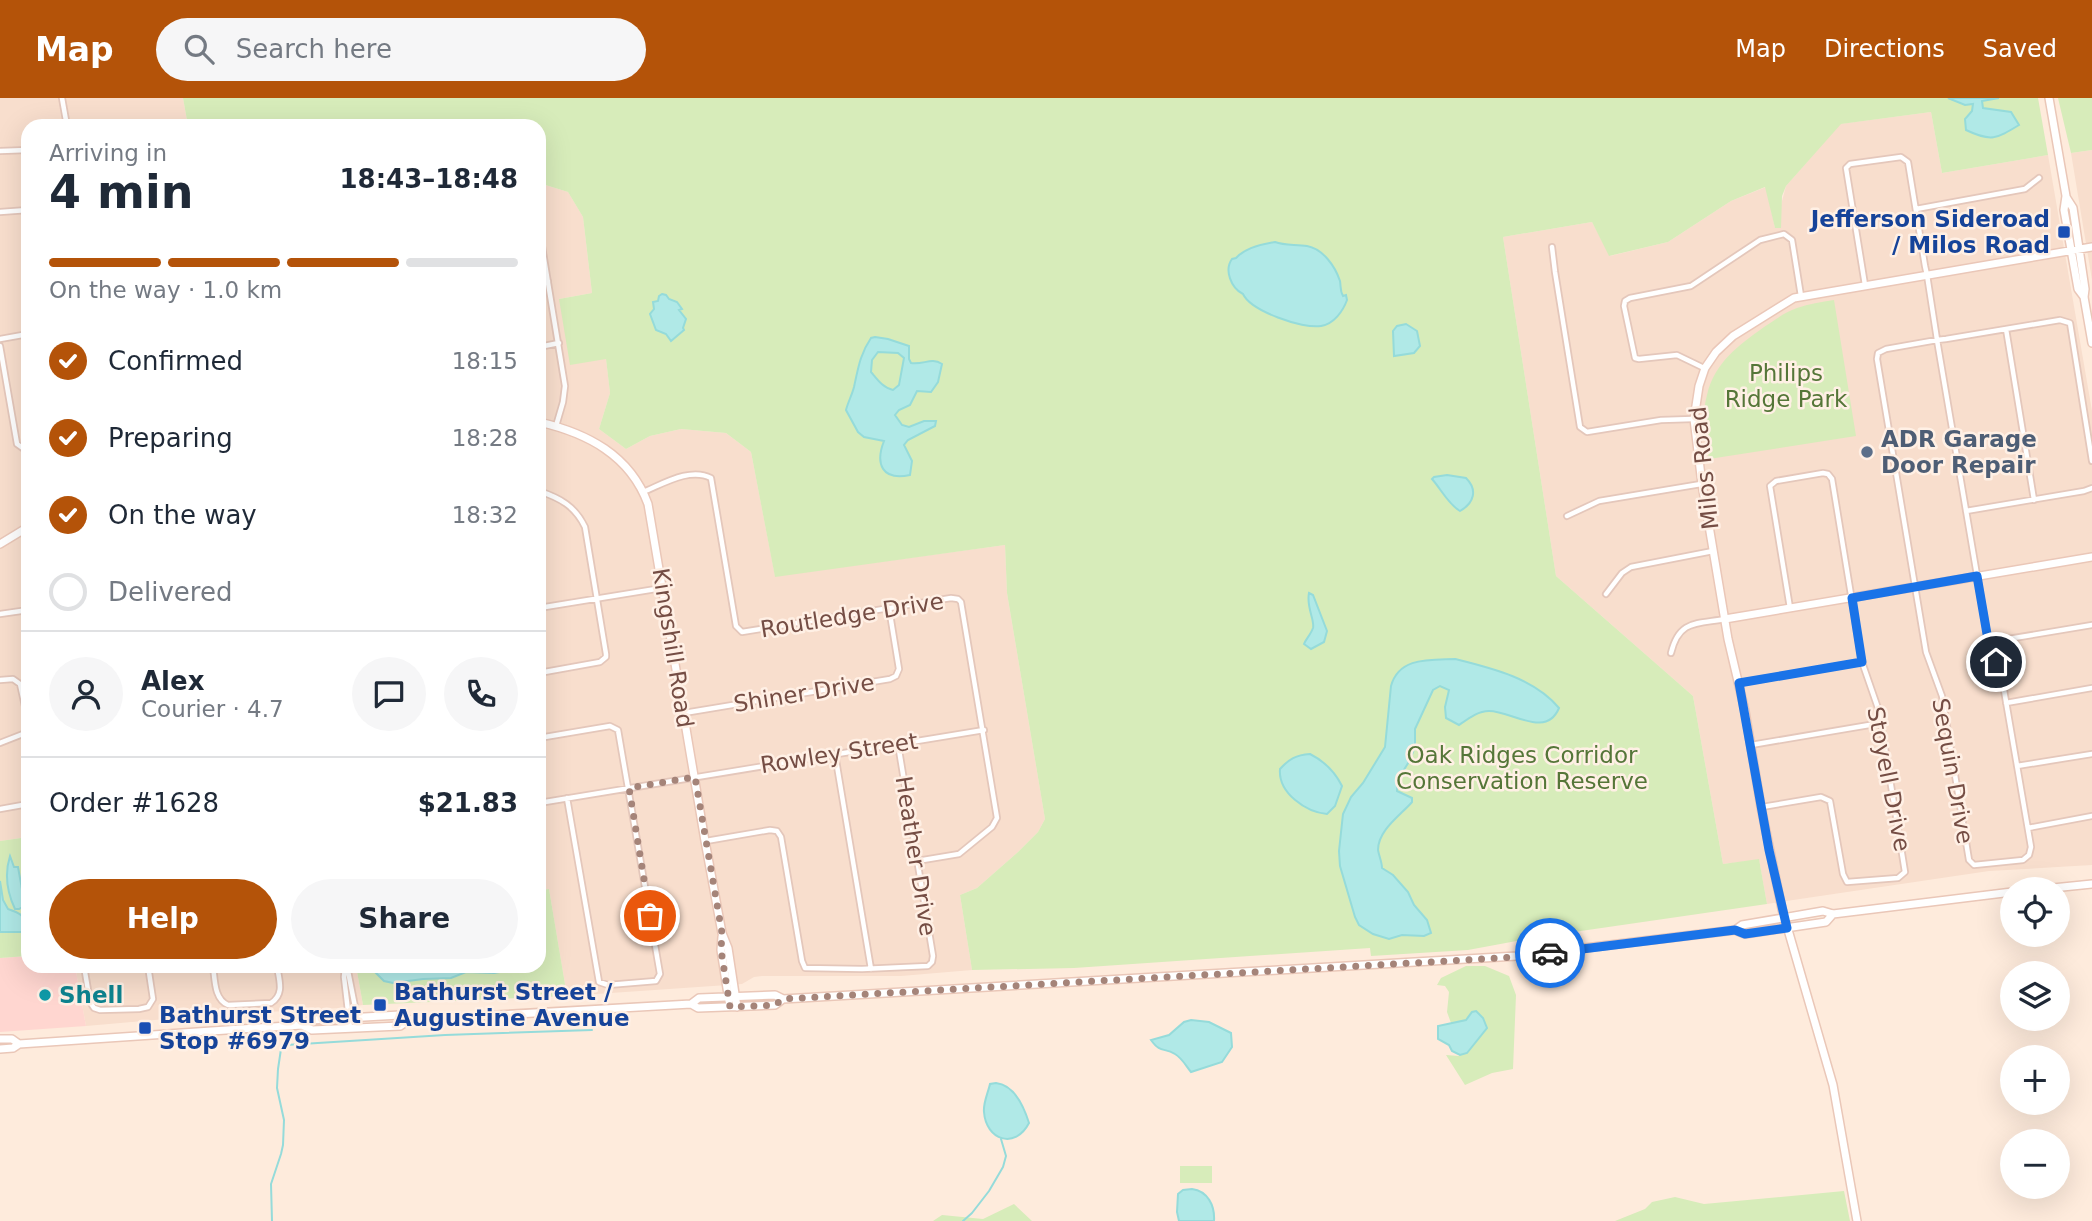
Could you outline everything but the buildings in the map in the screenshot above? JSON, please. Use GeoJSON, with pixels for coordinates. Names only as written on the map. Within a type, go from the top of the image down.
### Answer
{"type":"FeatureCollection","features":[{"type":"Feature","properties":{"kind":"street"},"geometry":{"type":"LineString","coordinates":[[62,98],[66,119]]}},
{"type":"Feature","properties":{"kind":"street"},"geometry":{"type":"LineString","coordinates":[[2049,98],[2066,197],[2073,208],[2075,250],[2085,289],[2092,343]]}},
{"type":"Feature","properties":{"kind":"street"},"geometry":{"type":"LineString","coordinates":[[0,151],[21,150]]}},
{"type":"Feature","properties":{"kind":"street","name":"Sequin Drive"},"geometry":{"type":"LineString","coordinates":[[1865,285],[1846,168],[1850,164],[1862,162],[1896,157],[1905,159],[1908,162],[1987,634],[2001,676],[2028,828],[2031,852],[2026,858],[1979,866],[1969,860],[1942,696],[1926,652],[1915,587]]}},
{"type":"Feature","properties":{"kind":"street"},"geometry":{"type":"LineString","coordinates":[[1916,209],[2025,189],[2039,178]]}},
{"type":"Feature","properties":{"kind":"street"},"geometry":{"type":"LineString","coordinates":[[0,212],[21,210]]}},
{"type":"Feature","properties":{"kind":"street"},"geometry":{"type":"LineString","coordinates":[[1705,368],[1677,355],[1635,358],[1625,301],[1691,286],[1760,240],[1784,234],[1792,240],[1801,296]]}},
{"type":"Feature","properties":{"kind":"street"},"geometry":{"type":"LineString","coordinates":[[1552,247],[1580,427],[1587,432],[1661,420],[1694,419]]}},
{"type":"Feature","properties":{"kind":"street","name":"Milos Road"},"geometry":{"type":"LineString","coordinates":[[1857,1221],[1833,1086],[1782,909],[1761,807],[1702,484],[1694,419],[1697,394],[1705,368],[1716,352],[1733,336],[1774,309],[1801,296],[2092,247]]}},
{"type":"Feature","properties":{"kind":"street"},"geometry":{"type":"LineString","coordinates":[[546,269],[565,393],[555,426]]}},
{"type":"Feature","properties":{"kind":"street"},"geometry":{"type":"LineString","coordinates":[[1915,587],[1878,353],[1885,349],[2060,320],[2070,323],[2092,461]]}},
{"type":"Feature","properties":{"kind":"street"},"geometry":{"type":"LineString","coordinates":[[2006,329],[2034,500]]}},
{"type":"Feature","properties":{"kind":"street"},"geometry":{"type":"LineString","coordinates":[[0,339],[21,335]]}},
{"type":"Feature","properties":{"kind":"street"},"geometry":{"type":"LineString","coordinates":[[546,346],[559,343]]}},
{"type":"Feature","properties":{"kind":"street"},"geometry":{"type":"LineString","coordinates":[[0,346],[17,444],[21,447]]}},
{"type":"Feature","properties":{"kind":"street","name":"Kingshill Road"},"geometry":{"type":"LineString","coordinates":[[546,424],[584,436],[608,450],[631,472],[643,492],[652,522],[722,933],[721,950],[734,1007]]}},
{"type":"Feature","properties":{"kind":"street","name":"Stoyell Drive"},"geometry":{"type":"LineString","coordinates":[[1761,807],[1827,798],[1830,801],[1844,879],[1852,884],[1903,876],[1905,867],[1881,723],[1862,662],[1832,479],[1828,474],[1776,481],[1770,486],[1790,608]]}},
{"type":"Feature","properties":{"kind":"street","name":"Routledge Drive"},"geometry":{"type":"LineString","coordinates":[[643,492],[680,477],[703,475],[711,478],[735,620],[739,630],[747,632],[951,598],[961,602],[997,815],[994,824],[959,854],[917,861]]}},
{"type":"Feature","properties":{"kind":"street"},"geometry":{"type":"LineString","coordinates":[[1567,516],[1599,501],[1702,484]]}},
{"type":"Feature","properties":{"kind":"street"},"geometry":{"type":"LineString","coordinates":[[1966,511],[2092,488]]}},
{"type":"Feature","properties":{"kind":"street"},"geometry":{"type":"LineString","coordinates":[[546,494],[567,503],[585,527],[606,653],[603,660],[597,663],[546,672]]}},
{"type":"Feature","properties":{"kind":"street"},"geometry":{"type":"LineString","coordinates":[[0,544],[21,531]]}},
{"type":"Feature","properties":{"kind":"street"},"geometry":{"type":"LineString","coordinates":[[1606,594],[1622,573],[1631,567],[1713,551]]}},
{"type":"Feature","properties":{"kind":"street"},"geometry":{"type":"LineString","coordinates":[[1671,653],[1681,630],[1694,625],[2092,557]]}},
{"type":"Feature","properties":{"kind":"street"},"geometry":{"type":"LineString","coordinates":[[546,607],[663,588]]}},
{"type":"Feature","properties":{"kind":"street","name":"Shiner Drive"},"geometry":{"type":"LineString","coordinates":[[684,713],[897,676],[899,669],[889,608]]}},
{"type":"Feature","properties":{"kind":"street"},"geometry":{"type":"LineString","coordinates":[[0,614],[21,611]]}},
{"type":"Feature","properties":{"kind":"street"},"geometry":{"type":"LineString","coordinates":[[1990,642],[2092,625]]}},
{"type":"Feature","properties":{"kind":"street"},"geometry":{"type":"LineString","coordinates":[[1739,683],[1862,662]]}},
{"type":"Feature","properties":{"kind":"street"},"geometry":{"type":"LineString","coordinates":[[0,680],[13,679],[20,684],[21,688]]}},
{"type":"Feature","properties":{"kind":"street"},"geometry":{"type":"LineString","coordinates":[[2006,703],[2092,688]]}},
{"type":"Feature","properties":{"kind":"street"},"geometry":{"type":"LineString","coordinates":[[1751,745],[1881,723]]}},
{"type":"Feature","properties":{"kind":"street"},"geometry":{"type":"LineString","coordinates":[[546,737],[610,726],[616,727],[619,732],[660,974],[653,982],[608,985],[599,982],[567,798]]}},
{"type":"Feature","properties":{"kind":"street","name":"Rowley Street"},"geometry":{"type":"LineString","coordinates":[[546,802],[984,730]]}},
{"type":"Feature","properties":{"kind":"street"},"geometry":{"type":"LineString","coordinates":[[0,743],[21,735]]}},
{"type":"Feature","properties":{"kind":"street","name":"Heather Drive"},"geometry":{"type":"LineString","coordinates":[[705,841],[777,831],[781,837],[803,966],[816,969],[928,967],[932,962],[932,953],[898,744]]}},
{"type":"Feature","properties":{"kind":"street"},"geometry":{"type":"LineString","coordinates":[[835,754],[871,969]]}},
{"type":"Feature","properties":{"kind":"street"},"geometry":{"type":"LineString","coordinates":[[2017,766],[2092,754]]}},
{"type":"Feature","properties":{"kind":"street"},"geometry":{"type":"LineString","coordinates":[[0,809],[21,805]]}},
{"type":"Feature","properties":{"kind":"street"},"geometry":{"type":"LineString","coordinates":[[2028,828],[2092,816]]}},
{"type":"Feature","properties":{"kind":"street"},"geometry":{"type":"LineString","coordinates":[[2070,886],[2092,884]]}},
{"type":"Feature","properties":{"kind":"street"},"geometry":{"type":"LineString","coordinates":[[691,1004],[699,998],[775,995],[783,999],[1517,957],[1735,930],[1742,925],[1823,911],[1833,914],[2000,893]]}},
{"type":"Feature","properties":{"kind":"street"},"geometry":{"type":"LineString","coordinates":[[1735,930],[1745,934],[1826,922],[1833,914]]}},
{"type":"Feature","properties":{"kind":"street"},"geometry":{"type":"LineString","coordinates":[[85,973],[92,1005],[100,1010],[148,1007],[153,999],[149,973]]}},
{"type":"Feature","properties":{"kind":"street"},"geometry":{"type":"LineString","coordinates":[[214,973],[218,996],[228,1005],[271,1003],[276,1000],[281,990],[278,973]]}},
{"type":"Feature","properties":{"kind":"street"},"geometry":{"type":"LineString","coordinates":[[345,973],[350,1028]]}},
{"type":"Feature","properties":{"kind":"street"},"geometry":{"type":"LineString","coordinates":[[348,973],[359,1028]]}},
{"type":"Feature","properties":{"kind":"street"},"geometry":{"type":"LineString","coordinates":[[0,1049],[13,1048],[19,1044],[302,1025],[312,1020],[358,1017],[400,1015],[409,1020],[691,1004],[698,1008],[734,1007],[775,1005],[783,999]]}},
{"type":"Feature","properties":{"kind":"street"},"geometry":{"type":"LineString","coordinates":[[302,1025],[312,1030],[400,1027],[409,1020]]}},
{"type":"Feature","properties":{"kind":"street"},"geometry":{"type":"LineString","coordinates":[[0,1039],[12,1039],[19,1044]]}},
{"type":"Feature","properties":{"kind":"shaded area"},"geometry":{"type":"Polygon","coordinates":[[[0,98],[183,98],[187,119],[21,119],[21,838],[0,841],[0,98]]]}},
{"type":"Feature","properties":{"kind":"shaded area"},"geometry":{"type":"Polygon","coordinates":[[[1931,112],[1942,173],[2048,155],[2092,411],[2092,865],[1989,871],[1767,904],[1759,860],[1723,864],[1693,696],[1556,576],[1503,237],[1592,222],[1610,256],[1668,242],[1731,201],[1766,187],[1775,228],[1786,186],[1840,124],[1931,112]]]}},
{"type":"Feature","properties":{"kind":"shaded area"},"geometry":{"type":"Polygon","coordinates":[[[2092,150],[2092,280],[2071,153],[2092,150]]]}},
{"type":"Feature","properties":{"kind":"shaded area"},"geometry":{"type":"Polygon","coordinates":[[[546,185],[568,192],[583,217],[592,293],[559,299],[606,359],[610,393],[599,429],[626,449],[650,436],[681,429],[726,433],[751,452],[775,576],[1005,545],[1007,593],[1045,819],[1038,832],[1018,852],[977,888],[960,895],[972,970],[901,976],[762,976],[742,984],[567,996],[549,889],[546,889],[546,185]]]}},
{"type":"Feature","properties":{"kind":"shaded area"},"geometry":{"type":"Polygon","coordinates":[[[21,956],[21,973],[76,973],[86,1026],[0,1032],[0,958],[21,956]]]}},
{"type":"Feature","properties":{"kind":"shaded area"},"geometry":{"type":"Polygon","coordinates":[[[76,973],[357,973],[363,1005],[212,1015],[86,1026],[76,973]]]}},
{"type":"Feature","properties":{"kind":"green space","name":"Oak Ridges Corridor Conservation Reserve"},"geometry":{"type":"Polygon","coordinates":[[[183,98],[2038,98],[2048,155],[1942,173],[1931,112],[1841,124],[1786,186],[1782,196],[1781,228],[1775,228],[1765,187],[1731,201],[1668,242],[1609,256],[1592,222],[1503,237],[1556,576],[1693,696],[1723,864],[1759,859],[1767,904],[1468,950],[1371,956],[1370,948],[1074,968],[972,970],[960,895],[977,888],[1018,852],[1038,832],[1045,819],[1007,593],[1005,545],[775,577],[751,452],[726,433],[681,429],[650,436],[626,449],[599,429],[610,393],[606,359],[570,365],[559,299],[592,293],[583,217],[568,192],[546,185],[546,119],[187,119],[183,98]]]}},
{"type":"Feature","properties":{"kind":"green space"},"geometry":{"type":"Polygon","coordinates":[[[2058,98],[2092,98],[2092,150],[2071,153],[2058,98]]]}},
{"type":"Feature","properties":{"kind":"green space","name":"Philips Ridge Park"},"geometry":{"type":"Polygon","coordinates":[[[1834,300],[1856,436],[1709,459],[1705,403],[1710,384],[1722,364],[1746,341],[1784,314],[1815,303],[1834,300]]]}},
{"type":"Feature","properties":{"kind":"green space"},"geometry":{"type":"Polygon","coordinates":[[[21,838],[21,956],[0,958],[0,841],[21,838]]]}},
{"type":"Feature","properties":{"kind":"green space"},"geometry":{"type":"Polygon","coordinates":[[[546,889],[549,889],[567,996],[363,1005],[357,973],[546,973],[546,889]]]}},
{"type":"Feature","properties":{"kind":"green space"},"geometry":{"type":"Polygon","coordinates":[[[1466,966],[1485,966],[1509,976],[1516,995],[1513,1069],[1492,1073],[1465,1085],[1446,1055],[1459,1056],[1462,1052],[1456,1025],[1451,1023],[1447,1012],[1449,992],[1445,986],[1437,985],[1441,978],[1466,966]]]}},
{"type":"Feature","properties":{"kind":"green space"},"geometry":{"type":"Polygon","coordinates":[[[1180,1166],[1212,1166],[1212,1183],[1180,1183],[1180,1166]]]}},
{"type":"Feature","properties":{"kind":"green space"},"geometry":{"type":"Polygon","coordinates":[[[1844,1191],[1850,1221],[1615,1221],[1645,1209],[1652,1202],[1675,1197],[1704,1204],[1844,1191]]]}},
{"type":"Feature","properties":{"kind":"green space"},"geometry":{"type":"Polygon","coordinates":[[[1014,1204],[1032,1221],[933,1221],[942,1215],[983,1219],[1014,1204]]]}},
{"type":"Feature","properties":{"kind":"water"},"geometry":{"type":"Polygon","coordinates":[[[1948,98],[1999,98],[1982,101],[1983,108],[2011,112],[2019,125],[1993,137],[1975,134],[1966,130],[1965,119],[1972,111],[1973,104],[1965,105],[1948,98]]]}},
{"type":"Feature","properties":{"kind":"water"},"geometry":{"type":"Polygon","coordinates":[[[1275,242],[1313,248],[1332,264],[1340,281],[1342,294],[1346,295],[1347,300],[1330,323],[1321,326],[1302,325],[1278,317],[1256,307],[1235,288],[1229,273],[1232,259],[1254,247],[1275,242]]]}},
{"type":"Feature","properties":{"kind":"water"},"geometry":{"type":"Polygon","coordinates":[[[662,294],[677,302],[686,319],[684,330],[671,341],[666,334],[656,330],[650,314],[654,309],[653,302],[658,301],[662,294]]]}},
{"type":"Feature","properties":{"kind":"water"},"geometry":{"type":"Polygon","coordinates":[[[1406,324],[1417,331],[1420,346],[1414,353],[1394,356],[1393,331],[1397,326],[1406,324]]]}},
{"type":"Feature","properties":{"kind":"water"},"geometry":{"type":"Polygon","coordinates":[[[871,338],[888,339],[909,346],[911,363],[934,361],[942,364],[938,382],[931,392],[917,391],[910,405],[895,415],[902,425],[909,427],[924,421],[936,421],[935,426],[908,440],[904,445],[912,461],[910,475],[893,475],[883,469],[880,457],[884,441],[864,437],[858,432],[846,410],[862,356],[871,338]],[[878,352],[872,360],[871,372],[883,385],[893,390],[899,385],[904,358],[898,353],[878,352]]]}},
{"type":"Feature","properties":{"kind":"water"},"geometry":{"type":"Polygon","coordinates":[[[1447,475],[1466,478],[1472,487],[1471,500],[1460,511],[1432,479],[1447,475]]]}},
{"type":"Feature","properties":{"kind":"water"},"geometry":{"type":"Polygon","coordinates":[[[1309,593],[1313,595],[1327,631],[1324,642],[1311,649],[1304,644],[1313,628],[1309,593]]]}},
{"type":"Feature","properties":{"kind":"water"},"geometry":{"type":"Polygon","coordinates":[[[1455,659],[1525,682],[1559,708],[1546,722],[1537,723],[1485,711],[1459,725],[1446,718],[1445,707],[1449,690],[1440,686],[1433,690],[1415,729],[1415,746],[1410,760],[1397,781],[1397,791],[1412,798],[1412,802],[1386,829],[1378,850],[1382,868],[1393,875],[1408,892],[1414,905],[1427,920],[1431,933],[1424,936],[1402,935],[1389,939],[1373,934],[1359,925],[1355,917],[1340,866],[1343,814],[1351,797],[1385,747],[1391,686],[1395,677],[1408,665],[1416,662],[1455,659]]]}},
{"type":"Feature","properties":{"kind":"water"},"geometry":{"type":"Polygon","coordinates":[[[1310,754],[1329,767],[1342,786],[1335,806],[1327,814],[1311,810],[1295,800],[1288,793],[1281,778],[1280,769],[1287,763],[1310,754]]]}},
{"type":"Feature","properties":{"kind":"water"},"geometry":{"type":"Polygon","coordinates":[[[10,856],[14,867],[18,867],[21,884],[19,909],[15,909],[8,890],[7,870],[10,856]]]}},
{"type":"Feature","properties":{"kind":"water"},"geometry":{"type":"Polygon","coordinates":[[[0,881],[3,900],[8,909],[21,915],[21,932],[0,932],[0,881]]]}},
{"type":"Feature","properties":{"kind":"water"},"geometry":{"type":"Polygon","coordinates":[[[376,973],[464,973],[451,978],[393,983],[384,981],[376,973]]]}},
{"type":"Feature","properties":{"kind":"water"},"geometry":{"type":"Polygon","coordinates":[[[1476,1011],[1487,1028],[1467,1053],[1460,1055],[1438,1039],[1438,1026],[1466,1020],[1476,1011]]]}},
{"type":"Feature","properties":{"kind":"water"},"geometry":{"type":"Polygon","coordinates":[[[1184,1022],[1209,1022],[1231,1033],[1232,1047],[1222,1062],[1191,1072],[1177,1056],[1160,1049],[1151,1040],[1169,1035],[1184,1022]]]}},
{"type":"Feature","properties":{"kind":"water"},"geometry":{"type":"Polygon","coordinates":[[[996,1083],[1013,1092],[1027,1117],[1029,1123],[1016,1137],[1009,1139],[995,1135],[986,1122],[985,1102],[990,1084],[996,1083]]]}},
{"type":"Feature","properties":{"kind":"water"},"geometry":{"type":"Polygon","coordinates":[[[1192,1189],[1198,1190],[1209,1200],[1214,1221],[1179,1221],[1178,1194],[1192,1189]]]}},
{"type":"Feature","properties":{"kind":"waterway"},"geometry":{"type":"LineString","coordinates":[[272,1221],[271,1184],[283,1145],[284,1120],[277,1088],[278,1069],[281,1049],[286,1045],[445,1035],[592,1030]]}},
{"type":"Feature","properties":{"kind":"waterway"},"geometry":{"type":"LineString","coordinates":[[963,1221],[989,1191],[1003,1167],[1006,1156],[1001,1139]]}},
{"type":"Feature","properties":{"kind":"way so far"},"geometry":{"type":"LineString","coordinates":[[650,916],[629,788],[695,777],[722,933],[721,950],[730,1007],[775,1005],[783,999],[1550,953]]}},
{"type":"Feature","properties":{"kind":"place","name":"Jefferson Sideroad / Milos Road"},"geometry":{"type":"Point","coordinates":[2064,232]}},
{"type":"Feature","properties":{"kind":"place","name":"ADR Garage Door Repair"},"geometry":{"type":"Point","coordinates":[1867,452]}},
{"type":"Feature","properties":{"kind":"place","name":"Shell"},"geometry":{"type":"Point","coordinates":[45,995]}},
{"type":"Feature","properties":{"kind":"place","name":"Bathurst Street / Augustine Avenue"},"geometry":{"type":"Point","coordinates":[380,1005]}},
{"type":"Feature","properties":{"kind":"place","name":"Bathurst Street Stop #6979"},"geometry":{"type":"Point","coordinates":[145,1028]}},
{"type":"Feature","properties":{"kind":"route"},"geometry":{"type":"LineString","coordinates":[[1550,953],[1735,930],[1745,934],[1787,928],[1769,850],[1739,683],[1862,662],[1852,598],[1977,576],[1987,634],[1996,662]]}}]}
